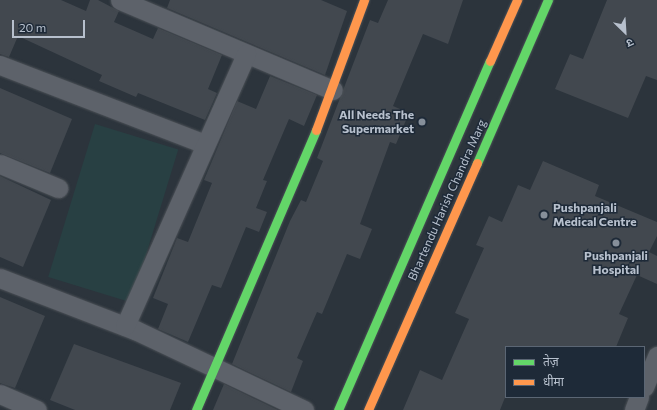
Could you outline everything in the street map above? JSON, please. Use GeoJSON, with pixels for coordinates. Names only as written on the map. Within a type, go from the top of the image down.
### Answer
{"type":"FeatureCollection","features":[{"type":"Feature","properties":{"kind":"main road"},"geometry":{"type":"LineString","coordinates":[[196,410],[332,90],[363,0]]}},
{"type":"Feature","properties":{"kind":"main road","name":"Bhartendu Harish Chandra Marg"},"geometry":{"type":"LineString","coordinates":[[338,410],[517,0]]}},
{"type":"Feature","properties":{"kind":"main road","name":"Bhartendu Harish Chandra Marg"},"geometry":{"type":"LineString","coordinates":[[368,410],[548,0]]}},
{"type":"Feature","properties":{"kind":"street"},"geometry":{"type":"LineString","coordinates":[[120,0],[332,90]]}},
{"type":"Feature","properties":{"kind":"street"},"geometry":{"type":"LineString","coordinates":[[125,326],[204,144],[246,54]]}},
{"type":"Feature","properties":{"kind":"street"},"geometry":{"type":"LineString","coordinates":[[0,65],[204,144]]}},
{"type":"Feature","properties":{"kind":"street"},"geometry":{"type":"LineString","coordinates":[[0,164],[58,188]]}},
{"type":"Feature","properties":{"kind":"street"},"geometry":{"type":"LineString","coordinates":[[0,278],[125,326],[216,366],[304,410]]}},
{"type":"Feature","properties":{"kind":"street"},"geometry":{"type":"LineString","coordinates":[[645,385],[657,356]]}},
{"type":"Feature","properties":{"kind":"street"},"geometry":{"type":"LineString","coordinates":[[0,394],[37,410]]}},
{"type":"Feature","properties":{"kind":"street"},"geometry":{"type":"LineString","coordinates":[[634,410],[640,398]]}},
{"type":"Feature","properties":{"kind":"green space"},"geometry":{"type":"Polygon","coordinates":[[[95,124],[178,149],[131,302],[48,277],[95,124]]]}},
{"type":"Feature","properties":{"kind":"building"},"geometry":{"type":"Polygon","coordinates":[[[0,0],[61,0],[86,11],[90,0],[98,0],[119,11],[114,22],[153,39],[158,28],[222,55],[208,89],[217,93],[205,120],[138,93],[136,97],[99,81],[102,75],[18,36],[9,57],[0,54],[0,0]]]}},
{"type":"Feature","properties":{"kind":"building"},"geometry":{"type":"Polygon","coordinates":[[[170,0],[321,0],[347,11],[325,75],[167,8],[170,0]]]}},
{"type":"Feature","properties":{"kind":"building"},"geometry":{"type":"Polygon","coordinates":[[[388,0],[463,0],[448,44],[423,34],[393,106],[409,113],[396,144],[390,142],[360,224],[372,229],[360,259],[347,254],[322,314],[317,312],[297,358],[303,361],[291,392],[232,364],[290,221],[301,200],[306,202],[323,161],[317,158],[370,20],[378,23],[388,0]]]}},
{"type":"Feature","properties":{"kind":"building"},"geometry":{"type":"Polygon","coordinates":[[[607,0],[657,0],[657,80],[646,76],[628,118],[555,89],[570,54],[583,59],[607,0]]]}},
{"type":"Feature","properties":{"kind":"building"},"geometry":{"type":"Polygon","coordinates":[[[270,76],[317,95],[304,126],[289,119],[263,180],[267,181],[256,208],[267,212],[259,232],[246,227],[221,288],[212,285],[188,342],[158,329],[168,304],[153,298],[177,238],[188,242],[212,183],[204,180],[237,101],[256,109],[270,76]]]}},
{"type":"Feature","properties":{"kind":"building"},"geometry":{"type":"Polygon","coordinates":[[[0,88],[72,119],[50,173],[0,153],[0,88]]]}},
{"type":"Feature","properties":{"kind":"building"},"geometry":{"type":"Polygon","coordinates":[[[543,161],[599,185],[595,196],[657,222],[657,236],[649,252],[657,256],[657,284],[637,275],[619,314],[628,318],[616,346],[505,346],[505,398],[500,410],[403,410],[420,370],[442,380],[469,319],[455,313],[484,248],[476,245],[489,216],[502,222],[518,185],[530,190],[543,161]]]}},
{"type":"Feature","properties":{"kind":"building"},"geometry":{"type":"Polygon","coordinates":[[[0,176],[51,200],[23,267],[0,257],[0,176]]]}},
{"type":"Feature","properties":{"kind":"building"},"geometry":{"type":"Polygon","coordinates":[[[0,297],[45,316],[15,388],[0,383],[0,297]]]}},
{"type":"Feature","properties":{"kind":"building"},"geometry":{"type":"Polygon","coordinates":[[[74,344],[181,383],[170,410],[75,410],[50,400],[74,344]]]}},
{"type":"Feature","properties":{"kind":"building"},"geometry":{"type":"Polygon","coordinates":[[[224,384],[278,410],[213,410],[224,384]]]}},
{"type":"Feature","properties":{"kind":"traffic: fast"},"geometry":{"type":"LineString","coordinates":[[477,163],[548,0]]}},
{"type":"Feature","properties":{"kind":"traffic: fast"},"geometry":{"type":"LineString","coordinates":[[338,410],[490,61]]}},
{"type":"Feature","properties":{"kind":"traffic: fast"},"geometry":{"type":"LineString","coordinates":[[196,410],[316,130]]}},
{"type":"Feature","properties":{"kind":"traffic: slow"},"geometry":{"type":"LineString","coordinates":[[316,130],[364,0]]}},
{"type":"Feature","properties":{"kind":"traffic: slow"},"geometry":{"type":"LineString","coordinates":[[490,61],[517,0]]}},
{"type":"Feature","properties":{"kind":"traffic: slow"},"geometry":{"type":"LineString","coordinates":[[368,410],[477,163]]}},
{"type":"Feature","properties":{"kind":"place","name":"All Needs The Supermarket"},"geometry":{"type":"Point","coordinates":[422,122]}},
{"type":"Feature","properties":{"kind":"place","name":"Pushpanjali Medical Centre"},"geometry":{"type":"Point","coordinates":[544,215]}},
{"type":"Feature","properties":{"kind":"place","name":"Pushpanjali Hospital"},"geometry":{"type":"Point","coordinates":[616,243]}}]}
